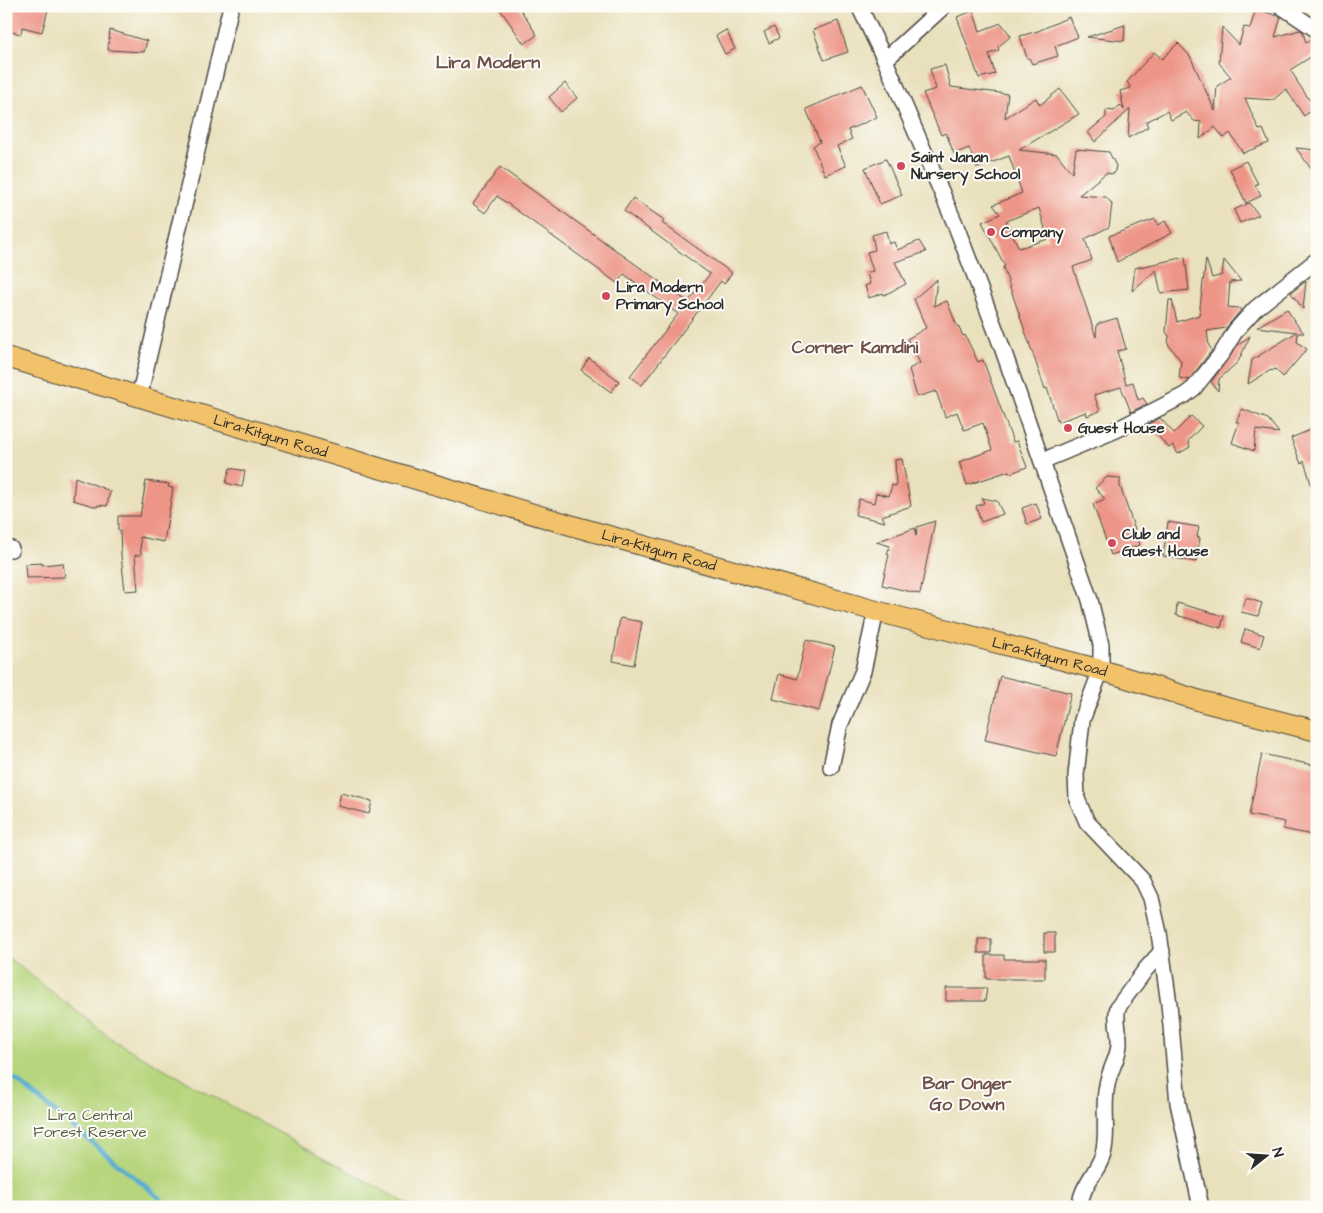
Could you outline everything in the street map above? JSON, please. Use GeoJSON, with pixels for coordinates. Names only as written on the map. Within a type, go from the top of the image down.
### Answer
{"type":"FeatureCollection","features":[{"type":"Feature","properties":{"kind":"main road","name":"Lira-Kitgum Road"},"geometry":{"type":"LineString","coordinates":[[6,357],[568,524],[876,611],[1101,670],[1204,702],[1317,731]]}},
{"type":"Feature","properties":{"kind":"street"},"geometry":{"type":"LineString","coordinates":[[139,397],[230,6]]}},
{"type":"Feature","properties":{"kind":"street"},"geometry":{"type":"LineString","coordinates":[[859,6],[885,60],[956,226],[1002,347],[1090,600],[1101,644],[1101,670],[1082,720],[1076,775],[1077,799],[1087,822],[1143,881],[1151,898],[1159,933],[1169,1004],[1178,1104],[1201,1207]]}},
{"type":"Feature","properties":{"kind":"street"},"geometry":{"type":"LineString","coordinates":[[885,60],[944,6]]}},
{"type":"Feature","properties":{"kind":"street"},"geometry":{"type":"LineString","coordinates":[[1281,6],[1317,30]]}},
{"type":"Feature","properties":{"kind":"street"},"geometry":{"type":"LineString","coordinates":[[1042,461],[1116,430],[1185,395],[1194,388],[1222,353],[1236,330],[1255,309],[1317,260]]}},
{"type":"Feature","properties":{"kind":"street"},"geometry":{"type":"LineString","coordinates":[[832,767],[840,725],[863,671],[876,611]]}},
{"type":"Feature","properties":{"kind":"street"},"geometry":{"type":"LineString","coordinates":[[1080,1207],[1085,1187],[1103,1155],[1105,1137],[1104,1101],[1107,1083],[1119,1044],[1116,1012],[1118,1006],[1162,951]]}},
{"type":"Feature","properties":{"kind":"green space","name":"Lira Central Forest Reserve"},"geometry":{"type":"Polygon","coordinates":[[[6,956],[116,1042],[413,1207],[6,1207],[6,956]]]}},
{"type":"Feature","properties":{"kind":"building"},"geometry":{"type":"Polygon","coordinates":[[[6,6],[49,6],[42,32],[22,27],[21,34],[6,31],[6,6]]]}},
{"type":"Feature","properties":{"kind":"building"},"geometry":{"type":"Polygon","coordinates":[[[498,6],[518,6],[537,35],[524,44],[498,6]]]}},
{"type":"Feature","properties":{"kind":"building"},"geometry":{"type":"Polygon","coordinates":[[[1256,9],[1281,17],[1275,37],[1300,30],[1303,32],[1306,43],[1313,38],[1317,39],[1317,53],[1290,70],[1315,108],[1304,116],[1286,89],[1273,100],[1245,98],[1259,130],[1263,129],[1269,143],[1243,153],[1230,133],[1224,138],[1215,127],[1200,139],[1201,122],[1194,121],[1186,112],[1171,120],[1167,111],[1146,122],[1148,127],[1128,138],[1130,109],[1095,142],[1088,132],[1106,117],[1106,110],[1114,111],[1120,105],[1124,110],[1120,91],[1131,88],[1127,82],[1154,52],[1162,59],[1178,43],[1190,56],[1215,111],[1217,86],[1231,77],[1219,63],[1222,27],[1239,45],[1244,27],[1250,28],[1256,9]]]}},
{"type":"Feature","properties":{"kind":"building"},"geometry":{"type":"Polygon","coordinates":[[[973,11],[980,31],[1001,23],[1011,36],[998,47],[999,50],[989,54],[995,74],[979,78],[957,17],[973,11]]]}},
{"type":"Feature","properties":{"kind":"building"},"geometry":{"type":"Polygon","coordinates":[[[1069,17],[1078,37],[1055,46],[1058,56],[1032,64],[1029,58],[1027,58],[1020,36],[1038,31],[1069,17]]]}},
{"type":"Feature","properties":{"kind":"building"},"geometry":{"type":"Polygon","coordinates":[[[838,21],[848,52],[824,60],[813,30],[838,21]]]}},
{"type":"Feature","properties":{"kind":"building"},"geometry":{"type":"Polygon","coordinates":[[[1125,25],[1124,41],[1087,37],[1125,25]]]}},
{"type":"Feature","properties":{"kind":"building"},"geometry":{"type":"Polygon","coordinates":[[[774,27],[779,38],[769,43],[764,32],[774,27]]]}},
{"type":"Feature","properties":{"kind":"building"},"geometry":{"type":"Polygon","coordinates":[[[110,30],[147,41],[144,52],[108,50],[110,30]]]}},
{"type":"Feature","properties":{"kind":"building"},"geometry":{"type":"Polygon","coordinates":[[[726,30],[735,49],[725,54],[716,36],[726,30]]]}},
{"type":"Feature","properties":{"kind":"building"},"geometry":{"type":"Polygon","coordinates":[[[945,65],[951,87],[1008,94],[1005,118],[1036,98],[1040,105],[1060,89],[1079,114],[1019,150],[1057,154],[1072,173],[1076,149],[1109,152],[1116,166],[1114,174],[1106,173],[1079,195],[1106,197],[1112,204],[1109,227],[1085,239],[1092,260],[1073,267],[1096,337],[1097,324],[1117,318],[1126,349],[1117,351],[1126,384],[1133,382],[1138,400],[1143,398],[1147,404],[1131,412],[1121,387],[1094,395],[1100,411],[1087,416],[1086,412],[1058,422],[1003,267],[1005,266],[982,222],[1000,214],[993,205],[1022,193],[1009,156],[977,168],[969,148],[954,154],[946,133],[941,135],[923,93],[936,89],[930,69],[945,65]],[[1039,208],[1006,221],[1019,248],[1048,239],[1039,208]]]}},
{"type":"Feature","properties":{"kind":"building"},"geometry":{"type":"Polygon","coordinates":[[[565,83],[577,98],[561,112],[549,97],[565,83]]]}},
{"type":"Feature","properties":{"kind":"building"},"geometry":{"type":"Polygon","coordinates":[[[862,85],[877,117],[848,130],[852,139],[837,146],[846,166],[825,175],[813,146],[820,142],[806,109],[862,85]]]}},
{"type":"Feature","properties":{"kind":"building"},"geometry":{"type":"Polygon","coordinates":[[[1296,148],[1317,150],[1317,177],[1296,148]]]}},
{"type":"Feature","properties":{"kind":"building"},"geometry":{"type":"Polygon","coordinates":[[[886,159],[902,195],[880,204],[865,168],[886,159]]]}},
{"type":"Feature","properties":{"kind":"building"},"geometry":{"type":"Polygon","coordinates":[[[1246,161],[1258,184],[1255,185],[1261,196],[1246,203],[1230,169],[1246,161]]]}},
{"type":"Feature","properties":{"kind":"building"},"geometry":{"type":"Polygon","coordinates":[[[500,167],[688,302],[710,274],[624,211],[633,198],[664,220],[662,223],[732,273],[724,284],[721,281],[642,385],[630,376],[678,314],[624,274],[617,283],[497,196],[485,213],[473,204],[500,167]]]}},
{"type":"Feature","properties":{"kind":"building"},"geometry":{"type":"Polygon","coordinates":[[[1249,203],[1259,215],[1240,223],[1234,210],[1249,203]]]}},
{"type":"Feature","properties":{"kind":"building"},"geometry":{"type":"Polygon","coordinates":[[[1155,219],[1159,225],[1165,221],[1172,233],[1117,262],[1109,236],[1155,219]]]}},
{"type":"Feature","properties":{"kind":"building"},"geometry":{"type":"Polygon","coordinates":[[[886,231],[889,244],[894,242],[897,250],[919,241],[926,252],[895,262],[906,284],[884,295],[883,293],[869,298],[865,286],[870,284],[867,273],[873,271],[867,252],[875,250],[872,235],[886,231]]]}},
{"type":"Feature","properties":{"kind":"building"},"geometry":{"type":"Polygon","coordinates":[[[1185,257],[1189,290],[1161,293],[1156,270],[1132,291],[1135,268],[1185,257]]]}},
{"type":"Feature","properties":{"kind":"building"},"geometry":{"type":"Polygon","coordinates":[[[1206,259],[1212,278],[1222,275],[1224,260],[1241,281],[1230,282],[1228,307],[1241,310],[1226,328],[1207,331],[1209,346],[1212,350],[1189,380],[1179,378],[1181,361],[1168,344],[1169,336],[1166,332],[1169,300],[1172,300],[1177,322],[1199,315],[1206,259]]]}},
{"type":"Feature","properties":{"kind":"building"},"geometry":{"type":"Polygon","coordinates":[[[937,279],[934,306],[947,301],[957,326],[963,336],[965,335],[978,362],[983,360],[1013,442],[1017,441],[1027,467],[967,485],[959,462],[992,450],[983,423],[964,430],[957,412],[945,417],[936,391],[917,397],[909,369],[920,363],[907,339],[926,328],[914,299],[937,279]]]}},
{"type":"Feature","properties":{"kind":"building"},"geometry":{"type":"Polygon","coordinates":[[[1306,281],[1303,309],[1291,293],[1306,281]]]}},
{"type":"Feature","properties":{"kind":"building"},"geometry":{"type":"Polygon","coordinates":[[[1287,309],[1304,333],[1298,333],[1297,342],[1307,349],[1283,377],[1275,369],[1248,384],[1252,360],[1297,332],[1257,327],[1287,309]]]}},
{"type":"Feature","properties":{"kind":"building"},"geometry":{"type":"Polygon","coordinates":[[[1250,336],[1238,362],[1219,379],[1218,391],[1211,382],[1237,346],[1250,336]]]}},
{"type":"Feature","properties":{"kind":"building"},"geometry":{"type":"Polygon","coordinates":[[[589,358],[619,381],[611,392],[581,370],[589,358]]]}},
{"type":"Feature","properties":{"kind":"building"},"geometry":{"type":"Polygon","coordinates":[[[1242,409],[1268,419],[1279,433],[1256,430],[1254,451],[1232,443],[1239,422],[1236,422],[1242,409]]]}},
{"type":"Feature","properties":{"kind":"building"},"geometry":{"type":"Polygon","coordinates":[[[1191,416],[1202,426],[1188,441],[1190,447],[1178,454],[1173,445],[1169,448],[1150,427],[1140,433],[1138,429],[1160,418],[1174,433],[1191,416]]]}},
{"type":"Feature","properties":{"kind":"building"},"geometry":{"type":"Polygon","coordinates":[[[1317,427],[1317,493],[1314,493],[1304,461],[1301,464],[1291,438],[1317,427]]]}},
{"type":"Feature","properties":{"kind":"building"},"geometry":{"type":"Polygon","coordinates":[[[902,459],[911,506],[882,516],[885,522],[855,515],[859,499],[874,503],[876,493],[889,496],[892,485],[896,486],[895,460],[902,459]]]}},
{"type":"Feature","properties":{"kind":"building"},"geometry":{"type":"Polygon","coordinates":[[[230,468],[245,471],[242,487],[226,483],[230,468]]]}},
{"type":"Feature","properties":{"kind":"building"},"geometry":{"type":"Polygon","coordinates":[[[75,477],[110,491],[107,506],[98,505],[97,507],[73,500],[75,477]]]}},
{"type":"Feature","properties":{"kind":"building"},"geometry":{"type":"Polygon","coordinates":[[[1107,477],[1120,478],[1120,486],[1140,545],[1111,555],[1093,504],[1105,499],[1095,488],[1107,477]]]}},
{"type":"Feature","properties":{"kind":"building"},"geometry":{"type":"Polygon","coordinates":[[[146,481],[169,484],[168,487],[173,488],[164,542],[140,537],[141,555],[135,555],[138,590],[125,591],[118,516],[140,516],[146,481]]]}},
{"type":"Feature","properties":{"kind":"building"},"geometry":{"type":"Polygon","coordinates":[[[982,498],[997,501],[1003,514],[981,522],[976,506],[984,503],[982,498]]]}},
{"type":"Feature","properties":{"kind":"building"},"geometry":{"type":"Polygon","coordinates":[[[1036,503],[1042,519],[1027,524],[1022,508],[1036,503]]]}},
{"type":"Feature","properties":{"kind":"building"},"geometry":{"type":"Polygon","coordinates":[[[935,521],[920,594],[882,585],[890,546],[876,542],[915,528],[916,536],[917,527],[935,521]]]}},
{"type":"Feature","properties":{"kind":"building"},"geometry":{"type":"Polygon","coordinates":[[[1168,522],[1199,527],[1197,537],[1200,538],[1196,562],[1163,556],[1168,522]]]}},
{"type":"Feature","properties":{"kind":"building"},"geometry":{"type":"Polygon","coordinates":[[[42,563],[42,565],[63,563],[65,577],[26,578],[25,564],[42,563]]]}},
{"type":"Feature","properties":{"kind":"building"},"geometry":{"type":"Polygon","coordinates":[[[1246,598],[1262,603],[1258,616],[1241,612],[1246,598]]]}},
{"type":"Feature","properties":{"kind":"building"},"geometry":{"type":"Polygon","coordinates":[[[1177,603],[1224,616],[1221,628],[1176,615],[1177,603]]]}},
{"type":"Feature","properties":{"kind":"building"},"geometry":{"type":"Polygon","coordinates":[[[620,618],[642,622],[634,665],[613,661],[620,618]]]}},
{"type":"Feature","properties":{"kind":"building"},"geometry":{"type":"Polygon","coordinates":[[[1245,629],[1264,635],[1260,648],[1241,642],[1245,629]]]}},
{"type":"Feature","properties":{"kind":"building"},"geometry":{"type":"Polygon","coordinates":[[[806,640],[835,647],[819,711],[773,699],[779,674],[797,679],[806,640]]]}},
{"type":"Feature","properties":{"kind":"building"},"geometry":{"type":"Polygon","coordinates":[[[1000,676],[1071,693],[1056,756],[985,740],[1000,676]]]}},
{"type":"Feature","properties":{"kind":"building"},"geometry":{"type":"Polygon","coordinates":[[[1262,754],[1317,766],[1317,836],[1283,829],[1285,822],[1249,815],[1262,754]]]}},
{"type":"Feature","properties":{"kind":"building"},"geometry":{"type":"Polygon","coordinates":[[[341,793],[372,801],[369,814],[338,806],[341,793]]]}},
{"type":"Feature","properties":{"kind":"building"},"geometry":{"type":"Polygon","coordinates":[[[1044,933],[1055,933],[1055,952],[1044,952],[1044,933]]]}},
{"type":"Feature","properties":{"kind":"building"},"geometry":{"type":"Polygon","coordinates":[[[978,939],[991,939],[991,953],[978,953],[978,939]]]}},
{"type":"Feature","properties":{"kind":"building"},"geometry":{"type":"Polygon","coordinates":[[[986,955],[1004,955],[1004,959],[1045,959],[1045,979],[986,979],[986,955]]]}},
{"type":"Feature","properties":{"kind":"building"},"geometry":{"type":"Polygon","coordinates":[[[946,988],[987,988],[985,1001],[946,1001],[946,988]]]}},
{"type":"Feature","properties":{"kind":"waterway"},"geometry":{"type":"LineString","coordinates":[[6,1072],[160,1198]]}},
{"type":"Feature","properties":{"kind":"place","name":"Saint Janan Nursery School"},"geometry":{"type":"Point","coordinates":[901,166]}},
{"type":"Feature","properties":{"kind":"place","name":"Company"},"geometry":{"type":"Point","coordinates":[991,232]}},
{"type":"Feature","properties":{"kind":"place","name":"Lira Modern Primary School"},"geometry":{"type":"Point","coordinates":[606,296]}},
{"type":"Feature","properties":{"kind":"place","name":"Guest House"},"geometry":{"type":"Point","coordinates":[1068,428]}},
{"type":"Feature","properties":{"kind":"place","name":"Club and Guest House"},"geometry":{"type":"Point","coordinates":[1112,543]}},
{"type":"Feature","properties":{"kind":"district","name":"Lira Modern"},"geometry":{"type":"Point","coordinates":[488,62]}},
{"type":"Feature","properties":{"kind":"district","name":"Corner Kamdini"},"geometry":{"type":"Point","coordinates":[855,347]}},
{"type":"Feature","properties":{"kind":"district","name":"Bar Onger Go Down"},"geometry":{"type":"Point","coordinates":[967,1093]}}]}
